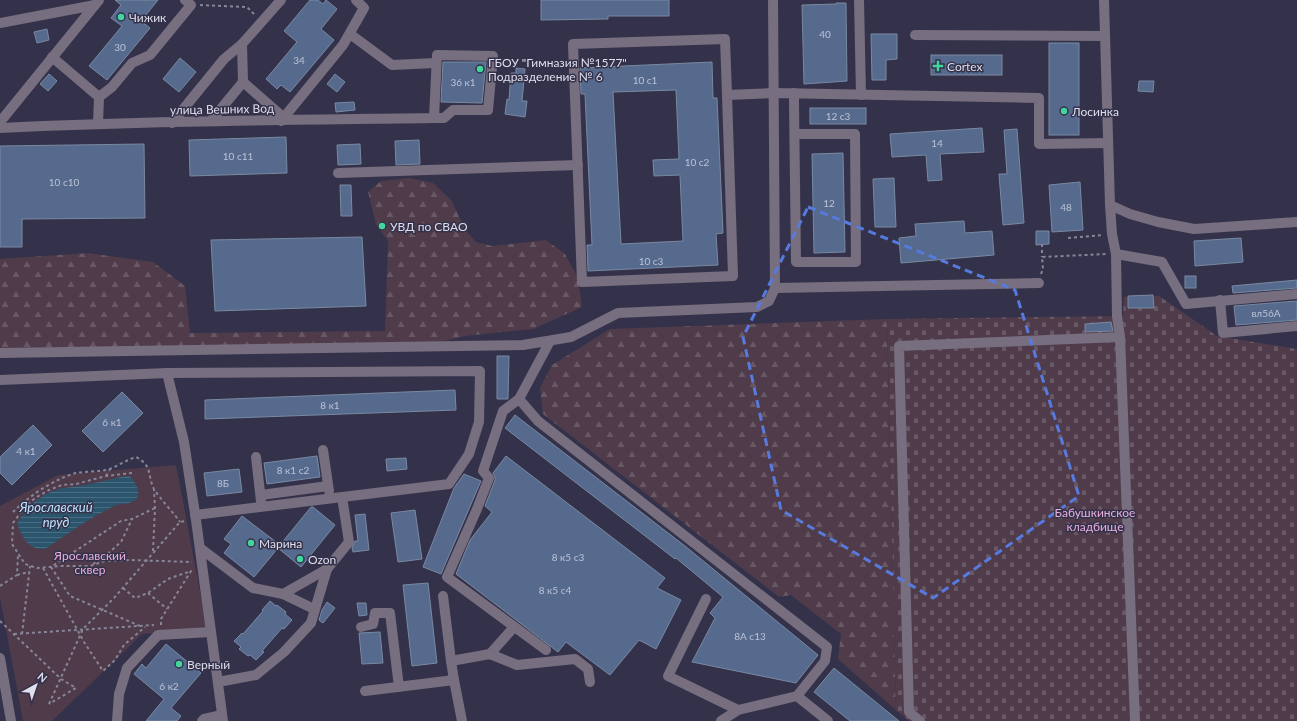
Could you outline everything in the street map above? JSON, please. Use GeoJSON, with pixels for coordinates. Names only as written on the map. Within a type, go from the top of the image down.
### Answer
{"type":"FeatureCollection","features":[{"type":"Feature","properties":{"kind":"street"},"geometry":{"type":"LineString","coordinates":[[172,123],[224,59],[242,44],[280,0]]}},
{"type":"Feature","properties":{"kind":"street"},"geometry":{"type":"LineString","coordinates":[[243,82],[282,119],[343,45],[350,34],[364,8],[356,0]]}},
{"type":"Feature","properties":{"kind":"street"},"geometry":{"type":"LineString","coordinates":[[0,353],[523,345],[571,337],[618,313],[757,307],[769,301],[775,288],[773,0]]}},
{"type":"Feature","properties":{"kind":"street"},"geometry":{"type":"LineString","coordinates":[[859,0],[861,95]]}},
{"type":"Feature","properties":{"kind":"street"},"geometry":{"type":"LineString","coordinates":[[1104,0],[1110,206],[1112,234],[1116,254],[1117,316],[1120,337],[1135,721]]}},
{"type":"Feature","properties":{"kind":"street"},"geometry":{"type":"LineString","coordinates":[[0,23],[97,2]]}},
{"type":"Feature","properties":{"kind":"street"},"geometry":{"type":"LineString","coordinates":[[0,122],[97,2]]}},
{"type":"Feature","properties":{"kind":"street"},"geometry":{"type":"LineString","coordinates":[[98,124],[100,97],[112,87],[132,63],[150,55],[188,2]]}},
{"type":"Feature","properties":{"kind":"street"},"geometry":{"type":"LineString","coordinates":[[350,34],[392,65],[436,63]]}},
{"type":"Feature","properties":{"kind":"street"},"geometry":{"type":"LineString","coordinates":[[915,36],[1105,36]]}},
{"type":"Feature","properties":{"kind":"street"},"geometry":{"type":"LineString","coordinates":[[724,39],[727,95],[734,276],[582,282],[573,44],[724,39]]}},
{"type":"Feature","properties":{"kind":"street"},"geometry":{"type":"LineString","coordinates":[[211,121],[243,82],[242,44]]}},
{"type":"Feature","properties":{"kind":"street"},"geometry":{"type":"LineString","coordinates":[[437,55],[493,56],[488,110],[453,110],[439,118],[436,63],[437,55]]}},
{"type":"Feature","properties":{"kind":"street"},"geometry":{"type":"LineString","coordinates":[[52,58],[100,97]]}},
{"type":"Feature","properties":{"kind":"street"},"geometry":{"type":"LineString","coordinates":[[727,95],[774,93],[1039,98],[1039,144],[1108,143]]}},
{"type":"Feature","properties":{"kind":"street"},"geometry":{"type":"LineString","coordinates":[[794,94],[796,262],[856,262],[854,134],[795,134]]}},
{"type":"Feature","properties":{"kind":"street","name":"улица Вешних Вод"},"geometry":{"type":"LineString","coordinates":[[0,128],[282,119],[439,118]]}},
{"type":"Feature","properties":{"kind":"street"},"geometry":{"type":"LineString","coordinates":[[338,173],[578,165]]}},
{"type":"Feature","properties":{"kind":"street"},"geometry":{"type":"LineString","coordinates":[[1110,206],[1130,214],[1158,222],[1194,229],[1297,222]]}},
{"type":"Feature","properties":{"kind":"street"},"geometry":{"type":"LineString","coordinates":[[1116,254],[1162,262],[1186,304],[1297,294]]}},
{"type":"Feature","properties":{"kind":"street"},"geometry":{"type":"LineString","coordinates":[[775,288],[1039,283]]}},
{"type":"Feature","properties":{"kind":"street"},"geometry":{"type":"LineString","coordinates":[[1220,300],[1223,333],[1297,326]]}},
{"type":"Feature","properties":{"kind":"street"},"geometry":{"type":"LineString","coordinates":[[920,721],[909,712],[900,346],[1120,337]]}},
{"type":"Feature","properties":{"kind":"street"},"geometry":{"type":"LineString","coordinates":[[546,650],[447,578],[489,478],[483,471],[503,411],[519,399],[550,341]]}},
{"type":"Feature","properties":{"kind":"street"},"geometry":{"type":"LineString","coordinates":[[0,380],[166,373],[480,371],[479,422],[469,454],[450,484],[262,507],[196,518]]}},
{"type":"Feature","properties":{"kind":"street"},"geometry":{"type":"LineString","coordinates":[[166,373],[184,442],[196,518],[223,718],[204,719],[202,721]]}},
{"type":"Feature","properties":{"kind":"street"},"geometry":{"type":"LineString","coordinates":[[519,399],[538,421],[827,647],[825,661],[797,696],[738,710],[721,721]]}},
{"type":"Feature","properties":{"kind":"street"},"geometry":{"type":"LineString","coordinates":[[323,450],[330,499]]}},
{"type":"Feature","properties":{"kind":"street"},"geometry":{"type":"LineString","coordinates":[[256,457],[262,507]]}},
{"type":"Feature","properties":{"kind":"street"},"geometry":{"type":"LineString","coordinates":[[261,495],[328,486]]}},
{"type":"Feature","properties":{"kind":"street"},"geometry":{"type":"LineString","coordinates":[[218,682],[256,675],[284,652],[311,623],[327,569],[349,542],[342,497]]}},
{"type":"Feature","properties":{"kind":"street"},"geometry":{"type":"LineString","coordinates":[[200,548],[253,588],[283,594],[314,609]]}},
{"type":"Feature","properties":{"kind":"street"},"geometry":{"type":"LineString","coordinates":[[283,594],[327,569]]}},
{"type":"Feature","properties":{"kind":"street"},"geometry":{"type":"LineString","coordinates":[[443,596],[451,661],[462,721]]}},
{"type":"Feature","properties":{"kind":"street"},"geometry":{"type":"LineString","coordinates":[[706,599],[668,676],[738,710]]}},
{"type":"Feature","properties":{"kind":"street"},"geometry":{"type":"LineString","coordinates":[[360,627],[373,624],[375,613],[390,612],[399,687]]}},
{"type":"Feature","properties":{"kind":"street"},"geometry":{"type":"LineString","coordinates":[[490,654],[514,627]]}},
{"type":"Feature","properties":{"kind":"street"},"geometry":{"type":"LineString","coordinates":[[117,721],[118,694],[127,668],[158,634],[211,632]]}},
{"type":"Feature","properties":{"kind":"street"},"geometry":{"type":"LineString","coordinates":[[451,661],[490,654],[517,665],[575,659],[588,669],[590,682]]}},
{"type":"Feature","properties":{"kind":"street"},"geometry":{"type":"LineString","coordinates":[[0,658],[3,698],[11,721]]}},
{"type":"Feature","properties":{"kind":"street"},"geometry":{"type":"LineString","coordinates":[[365,691],[454,680]]}},
{"type":"Feature","properties":{"kind":"street"},"geometry":{"type":"LineString","coordinates":[[797,696],[828,721]]}},
{"type":"Feature","properties":{"kind":"path"},"geometry":{"type":"LineString","coordinates":[[188,2],[247,7],[262,22]]}},
{"type":"Feature","properties":{"kind":"path"},"geometry":{"type":"LineString","coordinates":[[1068,238],[1112,234]]}},
{"type":"Feature","properties":{"kind":"path"},"geometry":{"type":"LineString","coordinates":[[1039,283],[1043,269],[1042,244]]}},
{"type":"Feature","properties":{"kind":"path"},"geometry":{"type":"LineString","coordinates":[[1042,258],[1116,254]]}},
{"type":"Feature","properties":{"kind":"path"},"geometry":{"type":"LineString","coordinates":[[13,512],[24,501],[49,485],[76,473],[110,469],[125,461],[136,458],[144,461],[149,471],[154,488],[155,508],[153,552]]}},
{"type":"Feature","properties":{"kind":"path"},"geometry":{"type":"LineString","coordinates":[[106,476],[110,469]]}},
{"type":"Feature","properties":{"kind":"path"},"geometry":{"type":"LineString","coordinates":[[132,473],[106,476],[76,484],[62,485],[35,498],[24,508],[13,523],[12,544],[25,564],[37,568],[43,568],[90,566],[105,562],[130,560],[202,562]]}},
{"type":"Feature","properties":{"kind":"path"},"geometry":{"type":"LineString","coordinates":[[154,488],[180,522]]}},
{"type":"Feature","properties":{"kind":"path"},"geometry":{"type":"LineString","coordinates":[[51,567],[121,522],[132,519],[155,508]]}},
{"type":"Feature","properties":{"kind":"path"},"geometry":{"type":"LineString","coordinates":[[0,621],[61,679],[76,688],[49,704],[61,679],[81,636],[83,630],[123,588],[180,522],[196,518]]}},
{"type":"Feature","properties":{"kind":"path"},"geometry":{"type":"LineString","coordinates":[[90,566],[105,556],[121,542],[132,519]]}},
{"type":"Feature","properties":{"kind":"path"},"geometry":{"type":"LineString","coordinates":[[17,575],[18,553]]}},
{"type":"Feature","properties":{"kind":"path"},"geometry":{"type":"LineString","coordinates":[[22,634],[30,566]]}},
{"type":"Feature","properties":{"kind":"path"},"geometry":{"type":"LineString","coordinates":[[51,567],[70,596],[101,611],[142,626]]}},
{"type":"Feature","properties":{"kind":"path"},"geometry":{"type":"LineString","coordinates":[[43,568],[81,636],[103,671],[115,660],[124,645],[146,626]]}},
{"type":"Feature","properties":{"kind":"path"},"geometry":{"type":"LineString","coordinates":[[14,634],[161,625],[161,619],[191,571],[168,579],[148,593],[135,598],[123,588]]}},
{"type":"Feature","properties":{"kind":"path"},"geometry":{"type":"LineString","coordinates":[[0,586],[17,575],[30,572]]}},
{"type":"Feature","properties":{"kind":"path"},"geometry":{"type":"LineString","coordinates":[[148,593],[167,609]]}},
{"type":"Feature","properties":{"kind":"highlighted area"},"geometry":{"type":"Polygon","coordinates":[[[808,207],[1015,290],[1079,496],[933,598],[781,510],[743,337],[808,207]]]}},
{"type":"Feature","properties":{"kind":"green space"},"geometry":{"type":"Polygon","coordinates":[[[409,178],[433,183],[451,200],[466,231],[476,242],[492,246],[546,240],[565,254],[578,278],[582,307],[533,329],[465,336],[432,344],[0,352],[0,259],[88,253],[153,262],[185,286],[190,333],[385,331],[388,241],[376,224],[368,192],[381,181],[409,178]]]}},
{"type":"Feature","properties":{"kind":"green space","name":"Бабушкинское кладбище"},"geometry":{"type":"Polygon","coordinates":[[[1159,296],[1217,336],[1297,349],[1297,721],[909,721],[896,710],[887,319],[1123,316],[1124,297],[1159,296]]]}},
{"type":"Feature","properties":{"kind":"green space"},"geometry":{"type":"Polygon","coordinates":[[[887,319],[896,710],[838,659],[841,634],[791,595],[779,597],[543,414],[540,388],[552,365],[610,329],[887,319]]]}},
{"type":"Feature","properties":{"kind":"green space","name":"Ярославский сквер"},"geometry":{"type":"Polygon","coordinates":[[[176,465],[207,628],[142,634],[52,721],[23,721],[0,597],[0,506],[58,475],[176,465]]]}},
{"type":"Feature","properties":{"kind":"water","name":"Ярославский пруд"},"geometry":{"type":"Polygon","coordinates":[[[129,476],[136,484],[138,491],[135,500],[130,503],[116,505],[105,510],[45,549],[39,549],[30,545],[24,538],[17,524],[20,518],[34,502],[46,494],[59,489],[129,476]]]}},
{"type":"Feature","properties":{"kind":"building"},"geometry":{"type":"Polygon","coordinates":[[[115,0],[158,0],[141,21],[150,28],[107,80],[89,66],[122,26],[111,18],[121,5],[115,0]]]}},
{"type":"Feature","properties":{"kind":"building"},"geometry":{"type":"Polygon","coordinates":[[[310,0],[318,0],[323,4],[326,0],[337,9],[321,29],[334,40],[290,92],[281,85],[277,89],[266,79],[297,42],[284,31],[310,0]]]}},
{"type":"Feature","properties":{"kind":"building"},"geometry":{"type":"Polygon","coordinates":[[[541,0],[669,0],[669,16],[608,16],[608,19],[541,20],[541,0]]]}},
{"type":"Feature","properties":{"kind":"building"},"geometry":{"type":"Polygon","coordinates":[[[846,3],[847,81],[804,84],[802,5],[846,3]]]}},
{"type":"Feature","properties":{"kind":"building"},"geometry":{"type":"Polygon","coordinates":[[[47,29],[49,40],[37,43],[34,32],[47,29]]]}},
{"type":"Feature","properties":{"kind":"building"},"geometry":{"type":"Polygon","coordinates":[[[871,34],[897,34],[897,59],[886,60],[886,80],[872,80],[871,34]]]}},
{"type":"Feature","properties":{"kind":"building","name":"Лосинка"},"geometry":{"type":"Polygon","coordinates":[[[1049,43],[1079,43],[1079,135],[1049,135],[1049,43]]]}},
{"type":"Feature","properties":{"kind":"building"},"geometry":{"type":"Polygon","coordinates":[[[931,55],[1002,55],[1002,75],[931,75],[931,55]]]}},
{"type":"Feature","properties":{"kind":"building"},"geometry":{"type":"Polygon","coordinates":[[[180,58],[196,72],[179,92],[163,79],[180,58]]]}},
{"type":"Feature","properties":{"kind":"building"},"geometry":{"type":"Polygon","coordinates":[[[443,62],[486,62],[482,103],[441,102],[443,62]]]}},
{"type":"Feature","properties":{"kind":"building"},"geometry":{"type":"Polygon","coordinates":[[[712,62],[713,98],[717,98],[723,233],[716,234],[718,265],[588,271],[587,245],[592,245],[585,94],[581,94],[580,68],[712,62]],[[676,90],[613,92],[621,244],[683,241],[680,175],[654,176],[653,160],[679,159],[676,90]]]}},
{"type":"Feature","properties":{"kind":"building"},"geometry":{"type":"Polygon","coordinates":[[[516,68],[525,69],[522,101],[527,101],[525,117],[505,114],[507,99],[509,100],[511,73],[516,73],[516,68]]]}},
{"type":"Feature","properties":{"kind":"building"},"geometry":{"type":"Polygon","coordinates":[[[49,74],[57,81],[48,91],[40,84],[49,74]]]}},
{"type":"Feature","properties":{"kind":"building"},"geometry":{"type":"Polygon","coordinates":[[[335,74],[345,82],[337,92],[327,84],[335,74]]]}},
{"type":"Feature","properties":{"kind":"building"},"geometry":{"type":"Polygon","coordinates":[[[1139,81],[1154,81],[1153,92],[1138,91],[1139,81]]]}},
{"type":"Feature","properties":{"kind":"building"},"geometry":{"type":"Polygon","coordinates":[[[354,102],[355,110],[336,112],[335,103],[354,102]]]}},
{"type":"Feature","properties":{"kind":"building"},"geometry":{"type":"Polygon","coordinates":[[[810,108],[866,108],[866,124],[810,124],[810,108]]]}},
{"type":"Feature","properties":{"kind":"building"},"geometry":{"type":"Polygon","coordinates":[[[982,128],[984,152],[940,154],[942,180],[928,181],[926,155],[892,157],[890,134],[982,128]]]}},
{"type":"Feature","properties":{"kind":"building"},"geometry":{"type":"Polygon","coordinates":[[[1017,129],[1024,223],[1003,225],[999,174],[1007,174],[1004,130],[1017,129]]]}},
{"type":"Feature","properties":{"kind":"building"},"geometry":{"type":"Polygon","coordinates":[[[286,137],[287,173],[190,176],[189,140],[286,137]]]}},
{"type":"Feature","properties":{"kind":"building"},"geometry":{"type":"Polygon","coordinates":[[[419,140],[420,164],[396,165],[395,141],[419,140]]]}},
{"type":"Feature","properties":{"kind":"building"},"geometry":{"type":"Polygon","coordinates":[[[144,144],[145,218],[22,219],[22,247],[0,247],[0,146],[144,144]]]}},
{"type":"Feature","properties":{"kind":"building"},"geometry":{"type":"Polygon","coordinates":[[[360,144],[361,164],[338,165],[337,145],[360,144]]]}},
{"type":"Feature","properties":{"kind":"building"},"geometry":{"type":"Polygon","coordinates":[[[843,153],[845,252],[814,253],[812,154],[843,153]]]}},
{"type":"Feature","properties":{"kind":"building"},"geometry":{"type":"Polygon","coordinates":[[[894,178],[896,227],[875,227],[873,179],[894,178]]]}},
{"type":"Feature","properties":{"kind":"building"},"geometry":{"type":"Polygon","coordinates":[[[1080,182],[1083,230],[1052,232],[1049,185],[1080,182]]]}},
{"type":"Feature","properties":{"kind":"building"},"geometry":{"type":"Polygon","coordinates":[[[340,185],[351,185],[352,216],[341,216],[340,185]]]}},
{"type":"Feature","properties":{"kind":"building"},"geometry":{"type":"Polygon","coordinates":[[[964,221],[965,233],[992,231],[994,255],[901,263],[899,238],[916,236],[915,224],[964,221]]]}},
{"type":"Feature","properties":{"kind":"building"},"geometry":{"type":"Polygon","coordinates":[[[1036,231],[1049,231],[1049,244],[1036,245],[1036,231]]]}},
{"type":"Feature","properties":{"kind":"building"},"geometry":{"type":"Polygon","coordinates":[[[362,237],[366,306],[215,311],[211,240],[362,237]]]}},
{"type":"Feature","properties":{"kind":"building"},"geometry":{"type":"Polygon","coordinates":[[[1241,238],[1243,262],[1195,266],[1194,241],[1241,238]]]}},
{"type":"Feature","properties":{"kind":"building"},"geometry":{"type":"Polygon","coordinates":[[[1185,276],[1196,276],[1196,288],[1185,288],[1185,276]]]}},
{"type":"Feature","properties":{"kind":"building"},"geometry":{"type":"Polygon","coordinates":[[[1297,280],[1297,288],[1233,293],[1232,286],[1297,280]]]}},
{"type":"Feature","properties":{"kind":"building"},"geometry":{"type":"Polygon","coordinates":[[[1153,295],[1154,308],[1128,308],[1128,296],[1153,295]]]}},
{"type":"Feature","properties":{"kind":"building"},"geometry":{"type":"Polygon","coordinates":[[[1297,301],[1297,320],[1236,325],[1234,306],[1297,301]]]}},
{"type":"Feature","properties":{"kind":"building"},"geometry":{"type":"Polygon","coordinates":[[[1111,322],[1113,331],[1085,332],[1085,324],[1111,322]]]}},
{"type":"Feature","properties":{"kind":"building"},"geometry":{"type":"Polygon","coordinates":[[[497,356],[509,356],[508,399],[497,399],[497,356]]]}},
{"type":"Feature","properties":{"kind":"building"},"geometry":{"type":"Polygon","coordinates":[[[455,390],[456,410],[205,419],[205,400],[455,390]]]}},
{"type":"Feature","properties":{"kind":"building"},"geometry":{"type":"Polygon","coordinates":[[[122,392],[143,413],[103,452],[82,431],[122,392]]]}},
{"type":"Feature","properties":{"kind":"building"},"geometry":{"type":"Polygon","coordinates":[[[515,415],[685,546],[818,655],[796,683],[692,662],[715,618],[710,613],[723,597],[676,558],[675,559],[505,428],[515,415]]]}},
{"type":"Feature","properties":{"kind":"building"},"geometry":{"type":"Polygon","coordinates":[[[33,425],[52,445],[12,485],[0,473],[0,457],[33,425]]]}},
{"type":"Feature","properties":{"kind":"building"},"geometry":{"type":"Polygon","coordinates":[[[317,456],[320,477],[267,484],[264,463],[317,456]]]}},
{"type":"Feature","properties":{"kind":"building"},"geometry":{"type":"Polygon","coordinates":[[[506,456],[665,578],[657,588],[681,600],[656,649],[639,640],[610,675],[566,642],[558,652],[456,574],[470,540],[492,512],[485,506],[495,480],[493,473],[506,456]]]}},
{"type":"Feature","properties":{"kind":"building"},"geometry":{"type":"Polygon","coordinates":[[[406,458],[407,469],[387,471],[386,459],[406,458]]]}},
{"type":"Feature","properties":{"kind":"building"},"geometry":{"type":"Polygon","coordinates":[[[239,469],[242,492],[207,496],[204,473],[239,469]]]}},
{"type":"Feature","properties":{"kind":"building"},"geometry":{"type":"Polygon","coordinates":[[[464,474],[481,481],[441,574],[423,567],[454,488],[464,474]]]}},
{"type":"Feature","properties":{"kind":"building"},"geometry":{"type":"Polygon","coordinates":[[[311,507],[335,525],[301,567],[278,548],[254,577],[224,553],[231,544],[224,539],[242,516],[280,545],[311,507]]]}},
{"type":"Feature","properties":{"kind":"building"},"geometry":{"type":"Polygon","coordinates":[[[415,510],[422,559],[398,562],[391,513],[415,510]]]}},
{"type":"Feature","properties":{"kind":"building"},"geometry":{"type":"Polygon","coordinates":[[[365,514],[369,550],[353,552],[352,548],[355,541],[358,541],[355,515],[365,514]]]}},
{"type":"Feature","properties":{"kind":"building"},"geometry":{"type":"Polygon","coordinates":[[[428,583],[437,663],[412,666],[403,585],[428,583]]]}},
{"type":"Feature","properties":{"kind":"building"},"geometry":{"type":"Polygon","coordinates":[[[270,601],[286,612],[285,614],[292,620],[284,629],[282,628],[256,660],[239,649],[241,647],[234,641],[242,633],[243,634],[270,601]]]}},
{"type":"Feature","properties":{"kind":"building"},"geometry":{"type":"Polygon","coordinates":[[[327,602],[335,608],[323,623],[319,620],[322,610],[327,602]]]}},
{"type":"Feature","properties":{"kind":"building"},"geometry":{"type":"Polygon","coordinates":[[[357,603],[366,603],[367,615],[359,616],[357,603]]]}},
{"type":"Feature","properties":{"kind":"building"},"geometry":{"type":"Polygon","coordinates":[[[380,632],[383,663],[362,664],[359,633],[380,632]]]}},
{"type":"Feature","properties":{"kind":"building"},"geometry":{"type":"Polygon","coordinates":[[[166,644],[201,673],[171,708],[181,716],[177,721],[146,721],[164,699],[134,674],[142,664],[146,668],[166,644]]]}},
{"type":"Feature","properties":{"kind":"building"},"geometry":{"type":"Polygon","coordinates":[[[834,668],[899,721],[850,721],[814,692],[834,668]]]}},
{"type":"Feature","properties":{"kind":"place","name":"Чижик"},"geometry":{"type":"Point","coordinates":[121,17]}},
{"type":"Feature","properties":{"kind":"place","name":"Cortex"},"geometry":{"type":"Point","coordinates":[938,66]}},
{"type":"Feature","properties":{"kind":"place","name":"ГБОУ \"Гимназия №1577\" Подразделение № 6"},"geometry":{"type":"Point","coordinates":[480,69]}},
{"type":"Feature","properties":{"kind":"place","name":"Лосинка"},"geometry":{"type":"Point","coordinates":[1064,111]}},
{"type":"Feature","properties":{"kind":"place","name":"УВД по СВАО"},"geometry":{"type":"Point","coordinates":[382,226]}},
{"type":"Feature","properties":{"kind":"place","name":"Марина"},"geometry":{"type":"Point","coordinates":[251,543]}},
{"type":"Feature","properties":{"kind":"place","name":"Ozon"},"geometry":{"type":"Point","coordinates":[300,559]}},
{"type":"Feature","properties":{"kind":"place","name":"Верный"},"geometry":{"type":"Point","coordinates":[179,664]}}]}
